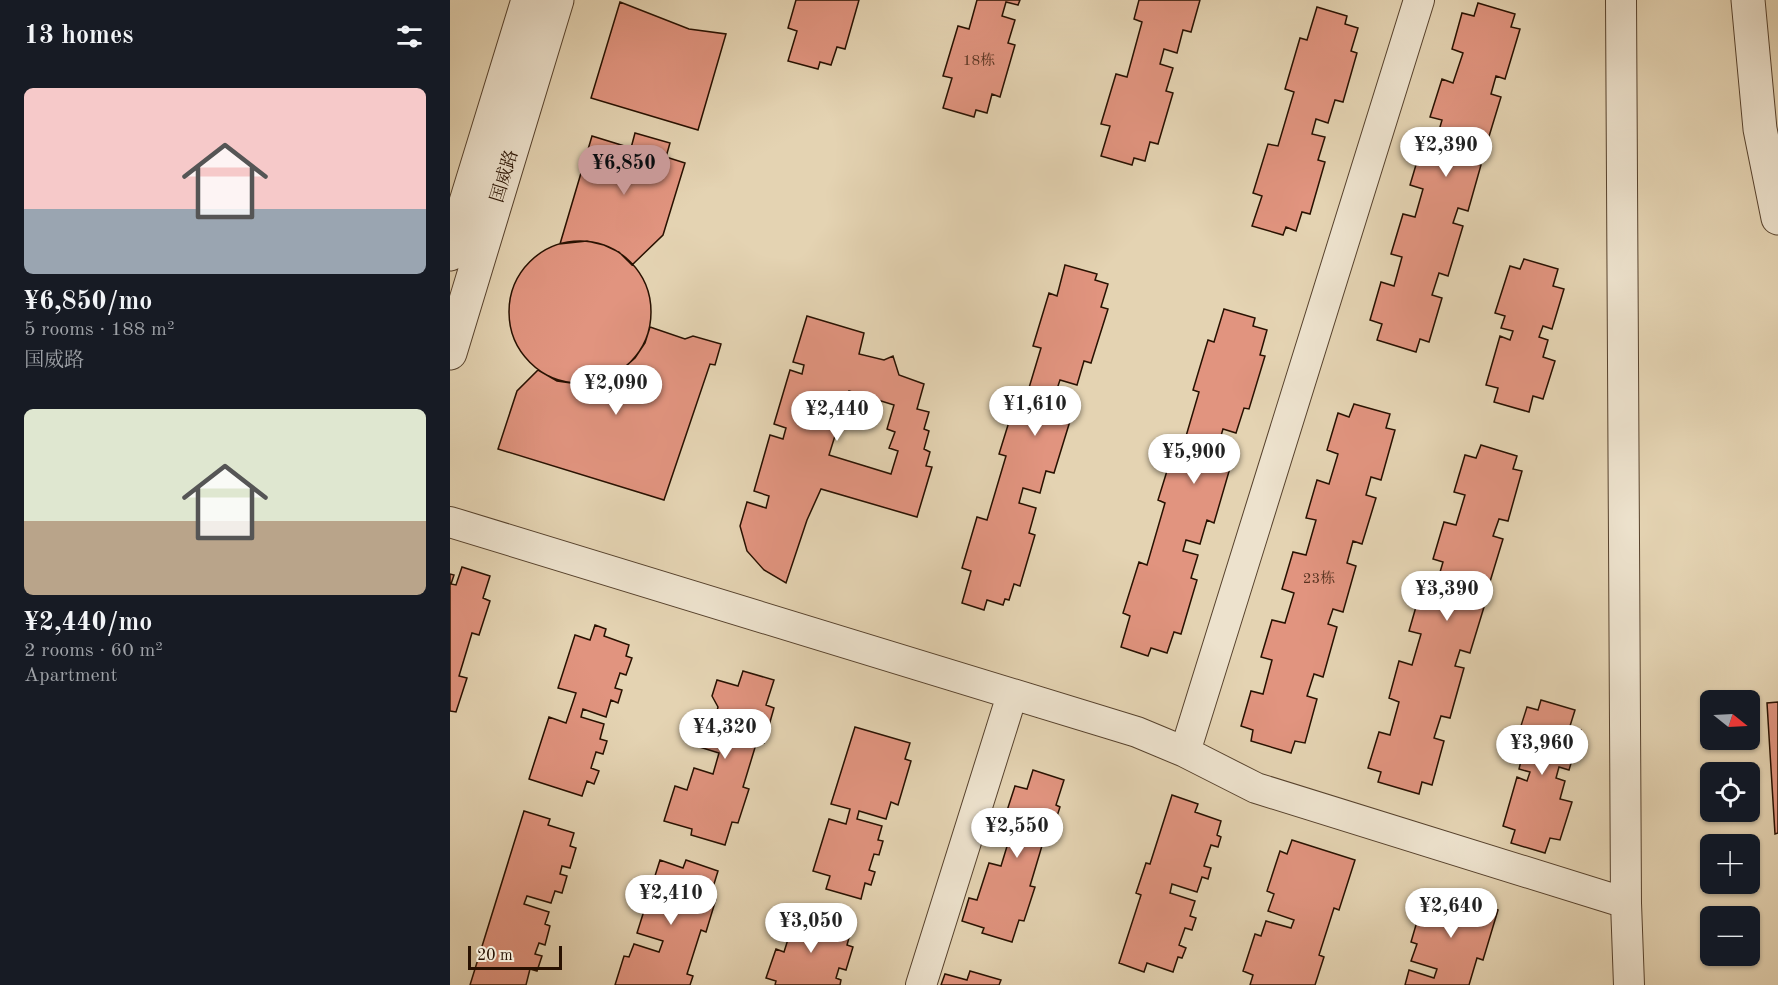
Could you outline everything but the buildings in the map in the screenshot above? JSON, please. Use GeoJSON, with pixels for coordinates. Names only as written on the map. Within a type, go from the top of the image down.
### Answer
{"type":"FeatureCollection","features":[{"type":"Feature","properties":{"kind":"street","name":"国威路"},"geometry":{"type":"LineString","coordinates":[[450,254],[528,0]]}},
{"type":"Feature","properties":{"kind":"street","name":"国威路"},"geometry":{"type":"LineString","coordinates":[[450,353],[557,0]]}},
{"type":"Feature","properties":{"kind":"street"},"geometry":{"type":"LineString","coordinates":[[1185,752],[1419,0]]}},
{"type":"Feature","properties":{"kind":"street"},"geometry":{"type":"LineString","coordinates":[[1622,0],[1626,903],[1629,985]]}},
{"type":"Feature","properties":{"kind":"street"},"geometry":{"type":"LineString","coordinates":[[1748,0],[1760,129],[1778,218]]}},
{"type":"Feature","properties":{"kind":"street"},"geometry":{"type":"LineString","coordinates":[[450,522],[1137,732],[1185,752],[1256,788],[1626,903]]}},
{"type":"Feature","properties":{"kind":"street"},"geometry":{"type":"LineString","coordinates":[[921,985],[1012,695]]}}]}
